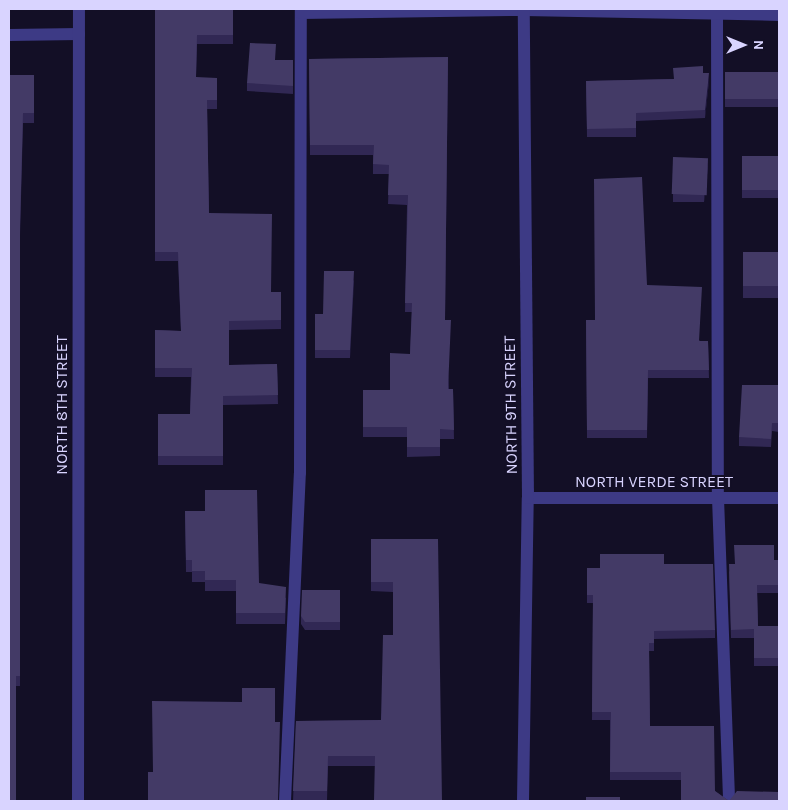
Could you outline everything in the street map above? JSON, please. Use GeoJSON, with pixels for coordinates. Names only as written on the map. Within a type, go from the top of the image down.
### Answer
{"type":"FeatureCollection","features":[{"type":"Feature","properties":{"kind":"street","name":"NORTH 8TH STREET"},"geometry":{"type":"LineString","coordinates":[[78,801],[80,9]]}},
{"type":"Feature","properties":{"kind":"street"},"geometry":{"type":"LineString","coordinates":[[285,801],[300,473],[301,11],[524,9],[717,11],[779,15]]}},
{"type":"Feature","properties":{"kind":"street","name":"NORTH 9TH STREET"},"geometry":{"type":"LineString","coordinates":[[523,801],[528,498],[524,9]]}},
{"type":"Feature","properties":{"kind":"street"},"geometry":{"type":"LineString","coordinates":[[717,11],[718,498],[729,801]]}},
{"type":"Feature","properties":{"kind":"street"},"geometry":{"type":"LineString","coordinates":[[9,35],[79,34]]}},
{"type":"Feature","properties":{"kind":"street","name":"NORTH VERDE STREET"},"geometry":{"type":"LineString","coordinates":[[528,498],[779,498]]}},
{"type":"Feature","properties":{"kind":"building"},"geometry":{"type":"Polygon","coordinates":[[[155,9],[233,9],[233,35],[197,35],[196,77],[217,78],[217,100],[207,100],[209,213],[272,214],[271,292],[281,292],[281,320],[229,321],[229,365],[277,364],[278,395],[223,396],[223,456],[158,456],[158,414],[190,414],[192,368],[155,368],[155,330],[181,331],[178,252],[155,252],[155,9]]]}},
{"type":"Feature","properties":{"kind":"building"},"geometry":{"type":"Polygon","coordinates":[[[250,43],[276,44],[275,60],[293,60],[293,86],[247,83],[250,43]]]}},
{"type":"Feature","properties":{"kind":"building"},"geometry":{"type":"Polygon","coordinates":[[[448,57],[445,320],[451,320],[448,389],[453,389],[454,430],[440,429],[440,447],[407,447],[407,427],[363,427],[363,390],[390,390],[390,353],[410,354],[412,303],[405,303],[408,195],[388,195],[389,165],[373,164],[374,145],[310,145],[309,59],[448,57]]]}},
{"type":"Feature","properties":{"kind":"building"},"geometry":{"type":"Polygon","coordinates":[[[703,66],[703,73],[709,73],[705,110],[636,113],[636,128],[587,129],[586,81],[674,79],[673,68],[703,66]]]}},
{"type":"Feature","properties":{"kind":"building"},"geometry":{"type":"Polygon","coordinates":[[[725,72],[778,72],[778,99],[725,99],[725,72]]]}},
{"type":"Feature","properties":{"kind":"building"},"geometry":{"type":"Polygon","coordinates":[[[9,75],[34,75],[34,113],[23,113],[20,226],[20,676],[16,676],[16,801],[9,801],[9,75]]]}},
{"type":"Feature","properties":{"kind":"building"},"geometry":{"type":"Polygon","coordinates":[[[742,156],[779,156],[779,190],[742,190],[742,156]]]}},
{"type":"Feature","properties":{"kind":"building"},"geometry":{"type":"Polygon","coordinates":[[[673,157],[708,158],[707,195],[672,194],[673,157]]]}},
{"type":"Feature","properties":{"kind":"building"},"geometry":{"type":"Polygon","coordinates":[[[642,177],[647,285],[702,287],[699,341],[708,341],[709,370],[648,370],[647,430],[587,430],[586,320],[595,320],[594,179],[642,177]]]}},
{"type":"Feature","properties":{"kind":"building"},"geometry":{"type":"Polygon","coordinates":[[[743,252],[779,252],[779,286],[743,286],[743,252]]]}},
{"type":"Feature","properties":{"kind":"building"},"geometry":{"type":"Polygon","coordinates":[[[324,271],[354,271],[350,350],[315,350],[315,314],[323,314],[324,271]]]}},
{"type":"Feature","properties":{"kind":"building"},"geometry":{"type":"Polygon","coordinates":[[[742,385],[779,385],[779,423],[772,423],[771,439],[739,437],[742,385]]]}},
{"type":"Feature","properties":{"kind":"building"},"geometry":{"type":"Polygon","coordinates":[[[205,490],[257,490],[259,583],[286,587],[285,613],[236,613],[236,580],[205,580],[205,571],[192,571],[192,560],[186,560],[185,511],[205,511],[205,490]]]}},
{"type":"Feature","properties":{"kind":"building"},"geometry":{"type":"Polygon","coordinates":[[[371,539],[438,539],[442,801],[374,801],[375,756],[328,756],[327,791],[293,791],[296,721],[381,720],[383,635],[393,635],[393,582],[371,582],[371,539]]]}},
{"type":"Feature","properties":{"kind":"building"},"geometry":{"type":"Polygon","coordinates":[[[734,545],[774,545],[774,560],[779,560],[779,585],[757,585],[758,626],[779,626],[779,658],[754,658],[754,629],[731,630],[729,564],[735,564],[734,545]]]}},
{"type":"Feature","properties":{"kind":"building"},"geometry":{"type":"Polygon","coordinates":[[[600,554],[664,554],[664,564],[713,564],[715,630],[654,631],[654,643],[649,643],[650,726],[714,726],[715,791],[729,801],[681,801],[681,772],[610,772],[611,712],[592,712],[593,595],[587,595],[587,568],[600,568],[600,554]]]}},
{"type":"Feature","properties":{"kind":"building"},"geometry":{"type":"Polygon","coordinates":[[[302,590],[340,590],[340,622],[305,622],[301,616],[302,590]]]}},
{"type":"Feature","properties":{"kind":"building"},"geometry":{"type":"Polygon","coordinates":[[[242,688],[275,688],[275,722],[280,722],[278,801],[148,801],[148,772],[153,772],[152,701],[242,702],[242,688]]]}},
{"type":"Feature","properties":{"kind":"building"},"geometry":{"type":"Polygon","coordinates":[[[737,791],[779,792],[779,801],[729,801],[737,791]]]}},
{"type":"Feature","properties":{"kind":"building"},"geometry":{"type":"Polygon","coordinates":[[[586,797],[620,797],[620,801],[586,801],[586,797]]]}}]}
